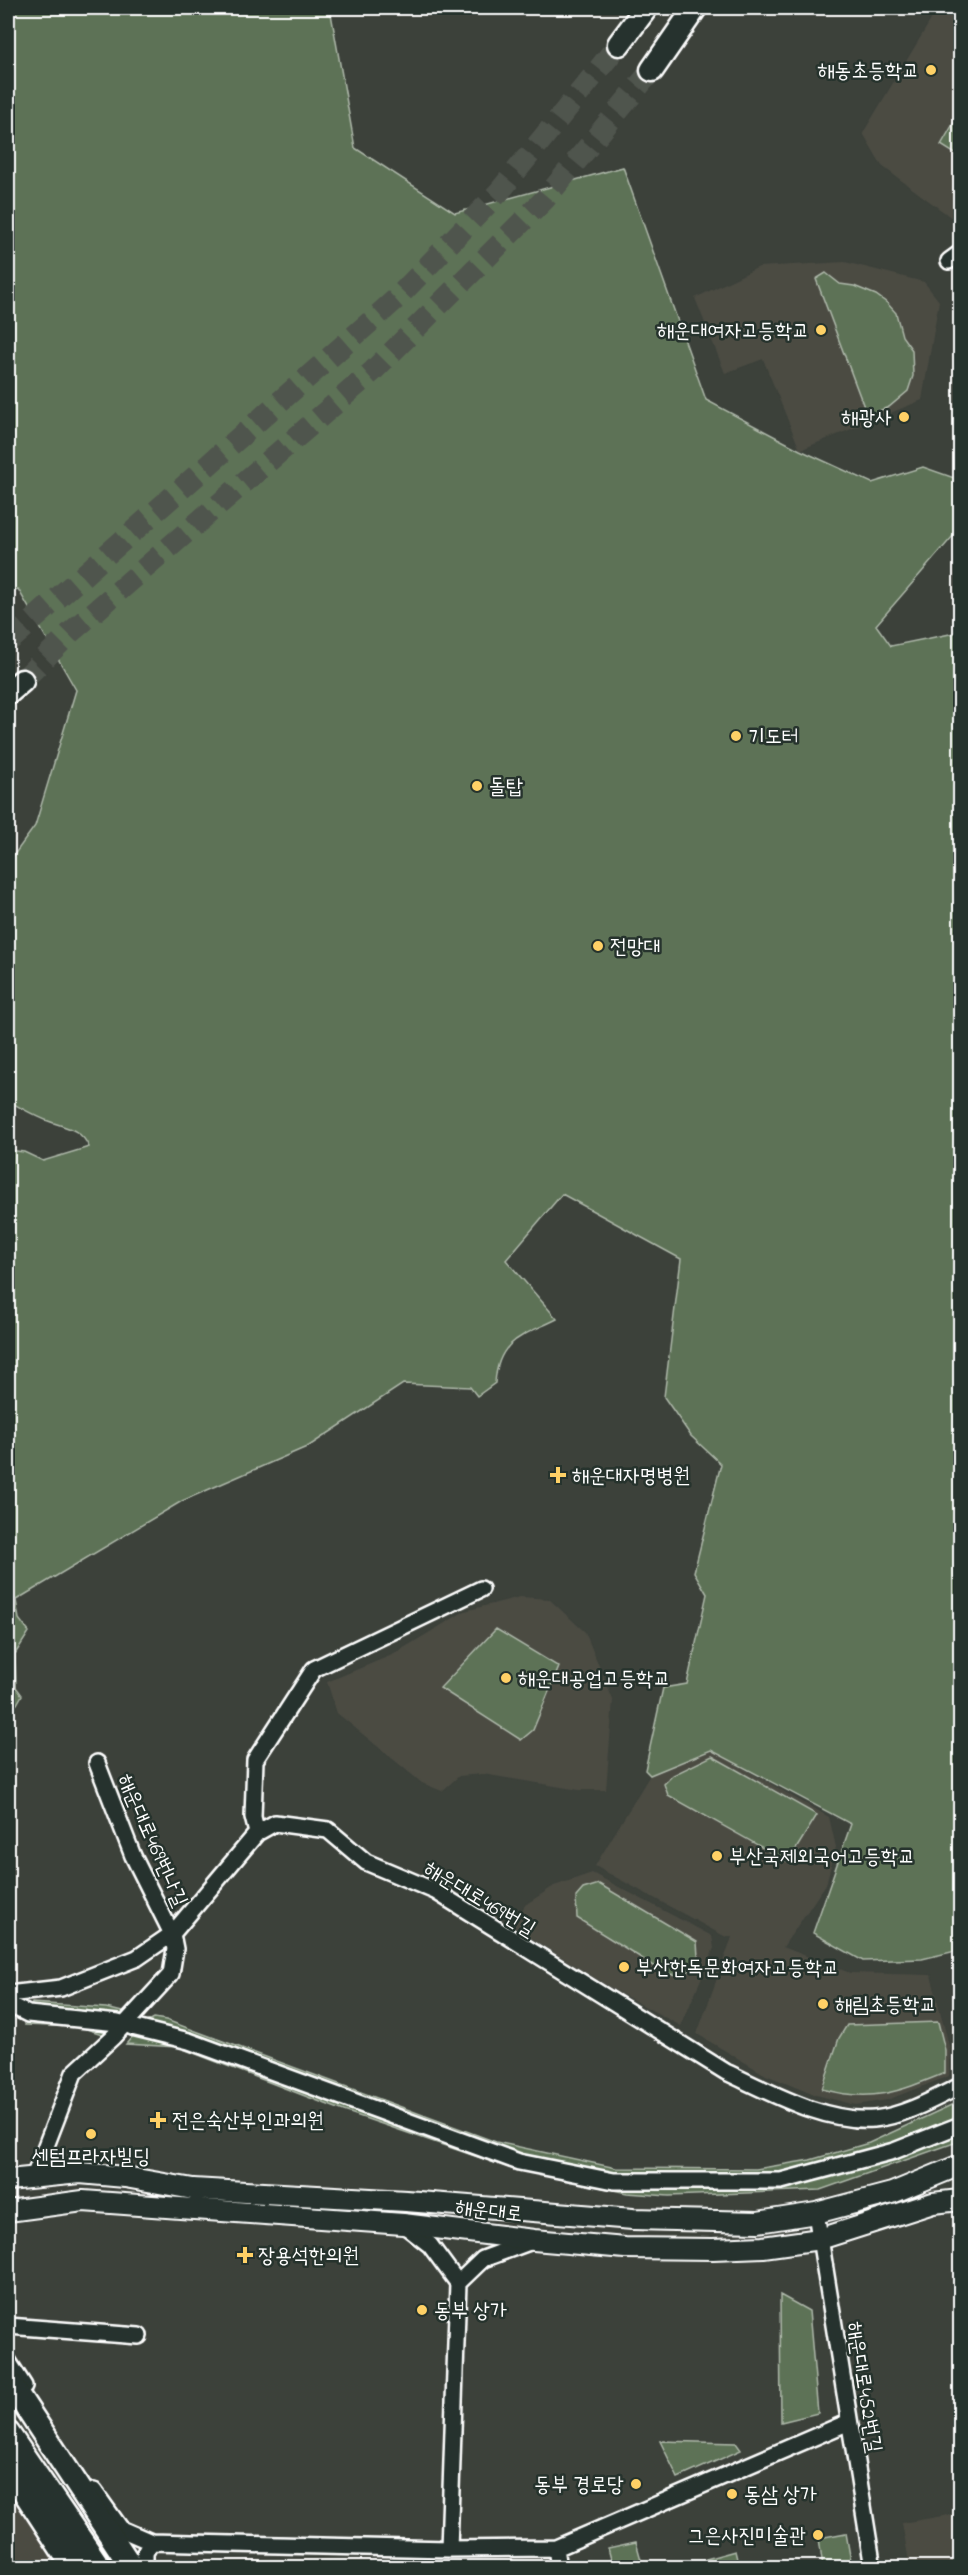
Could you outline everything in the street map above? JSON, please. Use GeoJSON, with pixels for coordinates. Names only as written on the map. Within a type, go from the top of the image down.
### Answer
{"type":"FeatureCollection","features":[{"type":"Feature","properties":{"kind":"highway"},"geometry":{"type":"LineString","coordinates":[[620,44],[646,8]]}},
{"type":"Feature","properties":{"kind":"highway"},"geometry":{"type":"LineString","coordinates":[[652,70],[695,8]]}},
{"type":"Feature","properties":{"kind":"highway"},"geometry":{"type":"LineString","coordinates":[[8,2380],[132,2568]]}},
{"type":"Feature","properties":{"kind":"highway"},"geometry":{"type":"LineString","coordinates":[[8,2402],[116,2568]]}},
{"type":"Feature","properties":{"kind":"highway"},"geometry":{"type":"LineString","coordinates":[[8,2433],[100,2568]]}},
{"type":"Feature","properties":{"kind":"highway"},"geometry":{"type":"LineString","coordinates":[[8,2457],[82,2568]]}},
{"type":"Feature","properties":{"kind":"highway"},"geometry":{"type":"LineString","coordinates":[[8,2467],[74,2568]]}},
{"type":"Feature","properties":{"kind":"highway"},"geometry":{"type":"LineString","coordinates":[[8,2480],[65,2568]]}},
{"type":"Feature","properties":{"kind":"main road","name":"해운대로"},"geometry":{"type":"LineString","coordinates":[[8,2180],[80,2173],[125,2177],[193,2188],[406,2201],[633,2219],[758,2222],[816,2213],[892,2193],[960,2165]]}},
{"type":"Feature","properties":{"kind":"main road","name":"해운대로"},"geometry":{"type":"LineString","coordinates":[[8,2211],[82,2201],[403,2223],[534,2240],[625,2248],[713,2249],[763,2247],[820,2239],[933,2203],[960,2200]]}},
{"type":"Feature","properties":{"kind":"main road"},"geometry":{"type":"LineString","coordinates":[[8,2441],[82,2549],[92,2568]]}},
{"type":"Feature","properties":{"kind":"street"},"geometry":{"type":"LineString","coordinates":[[8,1994],[61,1988],[137,1958],[172,1934],[257,1833],[253,1818],[255,1760],[314,1669],[481,1589]]}},
{"type":"Feature","properties":{"kind":"street","name":"해운대로469번나길"},"geometry":{"type":"LineString","coordinates":[[97,1763],[133,1856],[172,1934]]}},
{"type":"Feature","properties":{"kind":"street","name":"해운대로469번길"},"geometry":{"type":"LineString","coordinates":[[257,1833],[275,1823],[328,1830],[366,1862],[435,1892],[726,2072],[823,2112],[875,2119],[911,2110],[960,2086]]}},
{"type":"Feature","properties":{"kind":"street"},"geometry":{"type":"LineString","coordinates":[[34,2177],[74,2073],[113,2037],[171,1974],[175,1950],[172,1934]]}},
{"type":"Feature","properties":{"kind":"street"},"geometry":{"type":"LineString","coordinates":[[8,2004],[28,2014],[125,2025],[189,2040],[519,2162],[614,2181],[781,2181],[894,2151],[960,2125]]}},
{"type":"Feature","properties":{"kind":"street","name":"해운대로452번길"},"geometry":{"type":"LineString","coordinates":[[816,2213],[873,2568]]}},
{"type":"Feature","properties":{"kind":"street"},"geometry":{"type":"LineString","coordinates":[[403,2223],[430,2245],[459,2283],[449,2549]]}},
{"type":"Feature","properties":{"kind":"street"},"geometry":{"type":"LineString","coordinates":[[459,2283],[483,2259],[534,2240]]}},
{"type":"Feature","properties":{"kind":"street"},"geometry":{"type":"LineString","coordinates":[[8,2326],[139,2336]]}},
{"type":"Feature","properties":{"kind":"street"},"geometry":{"type":"LineString","coordinates":[[8,2361],[121,2529],[144,2568]]}},
{"type":"Feature","properties":{"kind":"street"},"geometry":{"type":"LineString","coordinates":[[121,2529],[152,2542],[449,2549],[556,2548],[849,2422]]}},
{"type":"Feature","properties":{"kind":"street"},"geometry":{"type":"LineString","coordinates":[[144,2568],[145,2553],[152,2542]]}},
{"type":"Feature","properties":{"kind":"street"},"geometry":{"type":"LineString","coordinates":[[556,2548],[559,2568]]}},
{"type":"Feature","properties":{"kind":"shaded area","name":"해동초등학교"},"geometry":{"type":"Polygon","coordinates":[[[938,8],[960,8],[960,224],[882,166],[863,133],[938,8]]]}},
{"type":"Feature","properties":{"kind":"shaded area","name":"해운대여자고등학교"},"geometry":{"type":"Polygon","coordinates":[[[845,262],[924,282],[939,301],[922,400],[800,450],[763,359],[725,373],[695,298],[759,267],[845,262]]]}},
{"type":"Feature","properties":{"kind":"shaded area"},"geometry":{"type":"Polygon","coordinates":[[[520,1597],[549,1599],[585,1632],[613,1700],[606,1790],[579,1790],[483,1774],[459,1776],[442,1791],[422,1783],[337,1713],[327,1682],[392,1655],[465,1611],[520,1597]]]}},
{"type":"Feature","properties":{"kind":"shaded area"},"geometry":{"type":"Polygon","coordinates":[[[711,1750],[829,1817],[836,1847],[826,1884],[783,1947],[850,1973],[931,1975],[950,2050],[949,2076],[887,2100],[856,2105],[812,2094],[766,2075],[697,2034],[732,1937],[726,1937],[595,1866],[650,1775],[711,1750]]]}},
{"type":"Feature","properties":{"kind":"shaded area"},"geometry":{"type":"Polygon","coordinates":[[[592,1873],[712,1936],[714,1948],[681,2026],[616,1991],[513,1927],[525,1905],[554,1886],[592,1873]]]}},
{"type":"Feature","properties":{"kind":"shaded area"},"geometry":{"type":"Polygon","coordinates":[[[8,2493],[60,2567],[8,2567],[8,2493]]]}},
{"type":"Feature","properties":{"kind":"shaded area"},"geometry":{"type":"Polygon","coordinates":[[[960,2513],[960,2567],[910,2567],[902,2523],[960,2513]]]}},
{"type":"Feature","properties":{"kind":"green space"},"geometry":{"type":"Polygon","coordinates":[[[8,8],[330,8],[355,148],[455,213],[623,167],[706,400],[800,450],[872,483],[923,467],[960,480],[960,528],[876,625],[891,646],[960,632],[960,1950],[922,1959],[863,1961],[813,1933],[851,1824],[711,1750],[650,1775],[645,1770],[663,1688],[687,1684],[707,1594],[694,1572],[721,1464],[691,1436],[664,1397],[681,1259],[562,1194],[506,1260],[557,1319],[523,1335],[507,1348],[497,1368],[495,1383],[477,1396],[470,1387],[403,1384],[309,1446],[182,1501],[16,1600],[19,1619],[29,1632],[15,1654],[16,1687],[22,1695],[17,1704],[8,1710],[8,1150],[24,1152],[43,1161],[89,1147],[82,1136],[73,1130],[40,1118],[8,1101],[8,863],[35,826],[76,690],[18,589],[8,592],[8,8]]]}},
{"type":"Feature","properties":{"kind":"green space"},"geometry":{"type":"Polygon","coordinates":[[[960,112],[960,157],[941,145],[960,112]]]}},
{"type":"Feature","properties":{"kind":"green space"},"geometry":{"type":"Polygon","coordinates":[[[826,273],[840,284],[854,286],[876,295],[896,313],[902,336],[912,350],[913,376],[908,391],[889,407],[867,415],[816,279],[826,273]]]}},
{"type":"Feature","properties":{"kind":"green space"},"geometry":{"type":"Polygon","coordinates":[[[496,1629],[559,1667],[533,1730],[521,1740],[440,1688],[496,1629]]]}},
{"type":"Feature","properties":{"kind":"green space"},"geometry":{"type":"Polygon","coordinates":[[[712,1756],[817,1815],[788,1862],[668,1795],[664,1784],[673,1775],[712,1756]]]}},
{"type":"Feature","properties":{"kind":"green space"},"geometry":{"type":"Polygon","coordinates":[[[599,1884],[697,1942],[698,1957],[686,1975],[667,1974],[577,1918],[576,1897],[583,1889],[599,1884]]]}},
{"type":"Feature","properties":{"kind":"green space"},"geometry":{"type":"Polygon","coordinates":[[[32,2003],[106,2008],[126,2013],[105,2035],[80,2027],[25,2025],[32,2003]]]}},
{"type":"Feature","properties":{"kind":"green space"},"geometry":{"type":"Polygon","coordinates":[[[154,2018],[166,2020],[496,2142],[616,2168],[756,2169],[810,2160],[869,2143],[960,2101],[960,2141],[820,2190],[669,2196],[627,2193],[507,2167],[344,2111],[178,2047],[126,2044],[143,2024],[154,2018]]]}},
{"type":"Feature","properties":{"kind":"green space"},"geometry":{"type":"Polygon","coordinates":[[[938,2022],[945,2050],[945,2073],[899,2090],[870,2095],[822,2089],[839,2038],[847,2025],[938,2022]]]}},
{"type":"Feature","properties":{"kind":"green space"},"geometry":{"type":"Polygon","coordinates":[[[780,2295],[809,2311],[818,2413],[781,2422],[780,2295]]]}},
{"type":"Feature","properties":{"kind":"green space"},"geometry":{"type":"Polygon","coordinates":[[[660,2441],[736,2443],[741,2450],[678,2478],[660,2441]]]}},
{"type":"Feature","properties":{"kind":"green space"},"geometry":{"type":"Polygon","coordinates":[[[846,2533],[852,2567],[823,2567],[819,2538],[846,2533]]]}},
{"type":"Feature","properties":{"kind":"green space"},"geometry":{"type":"Polygon","coordinates":[[[636,2542],[643,2567],[613,2567],[608,2548],[636,2542]]]}},
{"type":"Feature","properties":{"kind":"green space"},"geometry":{"type":"Polygon","coordinates":[[[735,2551],[739,2567],[709,2567],[706,2559],[735,2551]]]}},
{"type":"Feature","properties":{"kind":"tunnel"},"geometry":{"type":"LineString","coordinates":[[8,642],[396,299],[500,191],[619,44]]}},
{"type":"Feature","properties":{"kind":"tunnel"},"geometry":{"type":"LineString","coordinates":[[22,681],[70,633],[373,371],[545,199],[652,70]]}},
{"type":"Feature","properties":{"kind":"place","name":"해동초등학교"},"geometry":{"type":"Point","coordinates":[931,70]}},
{"type":"Feature","properties":{"kind":"place","name":"해운대여자고등학교"},"geometry":{"type":"Point","coordinates":[821,330]}},
{"type":"Feature","properties":{"kind":"place","name":"해광사"},"geometry":{"type":"Point","coordinates":[904,417]}},
{"type":"Feature","properties":{"kind":"place","name":"기도터"},"geometry":{"type":"Point","coordinates":[736,736]}},
{"type":"Feature","properties":{"kind":"place","name":"돌탑"},"geometry":{"type":"Point","coordinates":[477,786]}},
{"type":"Feature","properties":{"kind":"place","name":"전망대"},"geometry":{"type":"Point","coordinates":[598,946]}},
{"type":"Feature","properties":{"kind":"place","name":"해운대자명병원"},"geometry":{"type":"Point","coordinates":[558,1475]}},
{"type":"Feature","properties":{"kind":"place","name":"해운대공업고등학교"},"geometry":{"type":"Point","coordinates":[506,1678]}},
{"type":"Feature","properties":{"kind":"place","name":"부산국제외국어고등학교"},"geometry":{"type":"Point","coordinates":[717,1856]}},
{"type":"Feature","properties":{"kind":"place","name":"부산한독문화여자고등학교"},"geometry":{"type":"Point","coordinates":[624,1967]}},
{"type":"Feature","properties":{"kind":"place","name":"해림초등학교"},"geometry":{"type":"Point","coordinates":[823,2004]}},
{"type":"Feature","properties":{"kind":"place","name":"전은숙산부인과의원"},"geometry":{"type":"Point","coordinates":[158,2120]}},
{"type":"Feature","properties":{"kind":"place","name":"센텀프라자빌딩"},"geometry":{"type":"Point","coordinates":[91,2134]}},
{"type":"Feature","properties":{"kind":"place","name":"장용석한의원"},"geometry":{"type":"Point","coordinates":[245,2255]}},
{"type":"Feature","properties":{"kind":"place","name":"동부 상가"},"geometry":{"type":"Point","coordinates":[422,2310]}},
{"type":"Feature","properties":{"kind":"place","name":"동부 경로당"},"geometry":{"type":"Point","coordinates":[636,2484]}},
{"type":"Feature","properties":{"kind":"place","name":"동삼 상가"},"geometry":{"type":"Point","coordinates":[732,2494]}},
{"type":"Feature","properties":{"kind":"place","name":"그은사진미술관"},"geometry":{"type":"Point","coordinates":[818,2535]}}]}
